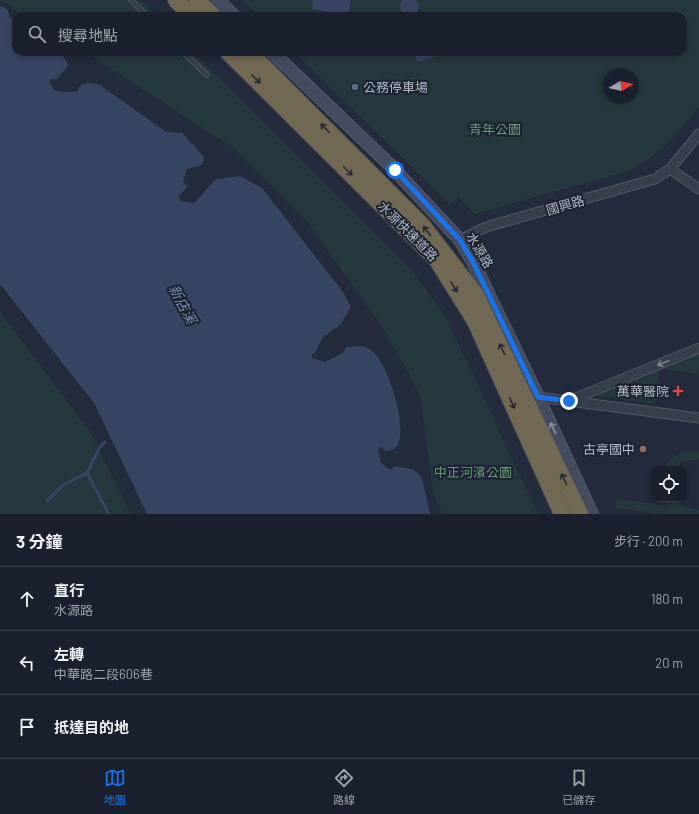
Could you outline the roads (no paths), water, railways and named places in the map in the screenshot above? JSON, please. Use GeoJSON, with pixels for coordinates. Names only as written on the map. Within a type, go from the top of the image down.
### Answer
{"type":"FeatureCollection","features":[{"type":"Feature","properties":{"kind":"highway"},"geometry":{"type":"LineString","coordinates":[[176,0],[188,12]]}},
{"type":"Feature","properties":{"kind":"highway"},"geometry":{"type":"LineString","coordinates":[[197,0],[209,12]]}},
{"type":"Feature","properties":{"kind":"highway","name":"水源快速道路"},"geometry":{"type":"LineString","coordinates":[[232,56],[437,260],[475,320],[562,514]]}},
{"type":"Feature","properties":{"kind":"highway","name":"水源快速道路"},"geometry":{"type":"LineString","coordinates":[[253,56],[423,226],[476,295],[580,514]]}},
{"type":"Feature","properties":{"kind":"highway"},"geometry":{"type":"LineString","coordinates":[[548,484],[567,514]]}},
{"type":"Feature","properties":{"kind":"main road"},"geometry":{"type":"LineString","coordinates":[[218,0],[230,12]]}},
{"type":"Feature","properties":{"kind":"main road","name":"水源路"},"geometry":{"type":"LineString","coordinates":[[276,56],[389,164],[460,240],[473,262],[592,514]]}},
{"type":"Feature","properties":{"kind":"street","name":"國興路"},"geometry":{"type":"LineString","coordinates":[[460,240],[486,227],[655,179],[670,169],[699,134]]}},
{"type":"Feature","properties":{"kind":"street"},"geometry":{"type":"LineString","coordinates":[[670,169],[699,189]]}},
{"type":"Feature","properties":{"kind":"street"},"geometry":{"type":"LineString","coordinates":[[569,401],[699,348]]}},
{"type":"Feature","properties":{"kind":"street"},"geometry":{"type":"LineString","coordinates":[[538,397],[699,418]]}},
{"type":"Feature","properties":{"kind":"lane"},"geometry":{"type":"LineString","coordinates":[[131,0],[143,12]]}},
{"type":"Feature","properties":{"kind":"lane"},"geometry":{"type":"LineString","coordinates":[[187,56],[207,76]]}},
{"type":"Feature","properties":{"kind":"water"},"geometry":{"type":"Polygon","coordinates":[[[313,0],[351,0],[349,12],[330,12],[312,9],[313,0]]]}},
{"type":"Feature","properties":{"kind":"water"},"geometry":{"type":"Polygon","coordinates":[[[402,0],[416,0],[419,6],[417,12],[402,12],[400,9],[402,0]]]}},
{"type":"Feature","properties":{"kind":"water","name":"新店溪"},"geometry":{"type":"Polygon","coordinates":[[[0,6],[7,9],[10,18],[12,19],[12,56],[63,56],[67,62],[68,66],[57,79],[51,79],[49,81],[54,90],[71,92],[77,91],[84,84],[90,83],[100,85],[166,132],[182,133],[199,151],[204,158],[202,165],[187,169],[183,182],[188,187],[178,196],[181,201],[194,203],[216,179],[240,176],[262,188],[343,292],[351,307],[340,325],[323,337],[315,353],[312,354],[312,358],[325,362],[343,353],[346,347],[360,346],[368,348],[375,354],[389,379],[398,411],[400,426],[400,438],[396,447],[388,451],[385,451],[382,447],[378,449],[381,463],[390,470],[396,466],[414,470],[422,478],[430,514],[147,514],[94,403],[0,284],[0,6]]]}},
{"type":"Feature","properties":{"kind":"water"},"geometry":{"type":"Polygon","coordinates":[[[415,56],[436,56],[417,62],[415,56]]]}},
{"type":"Feature","properties":{"kind":"waterway"},"geometry":{"type":"LineString","coordinates":[[47,501],[63,485],[87,473],[100,447],[105,442]]}},
{"type":"Feature","properties":{"kind":"waterway"},"geometry":{"type":"LineString","coordinates":[[87,473],[109,514]]}},
{"type":"Feature","properties":{"kind":"place","name":"公務停車場"},"geometry":{"type":"Point","coordinates":[355,87]}},
{"type":"Feature","properties":{"kind":"place","name":"萬華醫院"},"geometry":{"type":"Point","coordinates":[678,391]}},
{"type":"Feature","properties":{"kind":"place","name":"古亭國中"},"geometry":{"type":"Point","coordinates":[643,449]}},
{"type":"Feature","properties":{"kind":"park label","name":"青年公園"},"geometry":{"type":"Point","coordinates":[495,129]}},
{"type":"Feature","properties":{"kind":"park label","name":"中正河濱公園"},"geometry":{"type":"Point","coordinates":[473,472]}}]}
